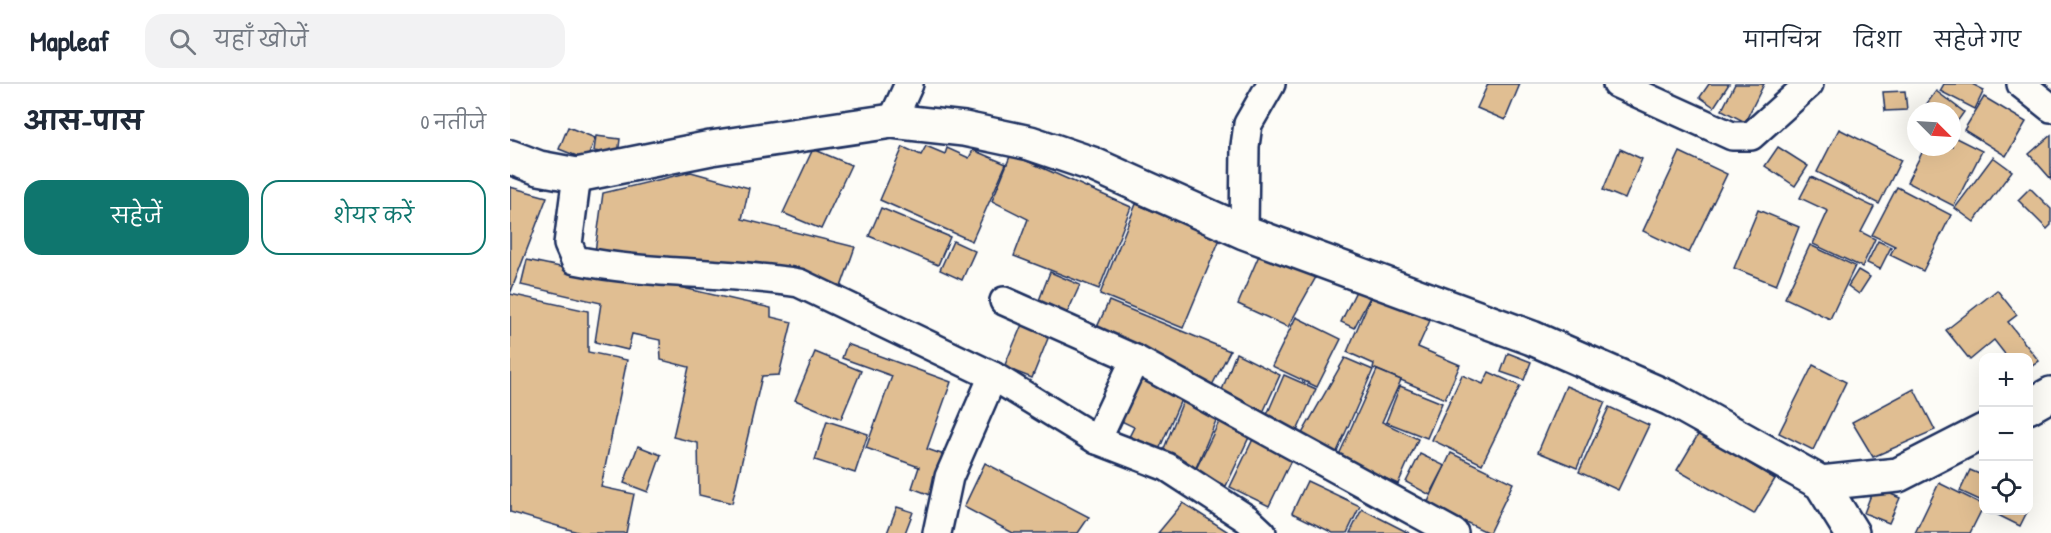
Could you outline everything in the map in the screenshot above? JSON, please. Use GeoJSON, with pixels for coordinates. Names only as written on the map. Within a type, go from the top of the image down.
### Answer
{"type":"FeatureCollection","features":[{"type":"Feature","properties":{"kind":"main road"},"geometry":{"type":"LineString","coordinates":[[510,158],[539,168],[577,175],[711,148],[891,121],[964,129],[1030,143],[1092,164],[1244,232],[1532,338],[1671,399],[1821,483],[1852,533]]}},
{"type":"Feature","properties":{"kind":"main road"},"geometry":{"type":"LineString","coordinates":[[2033,404],[2051,394]]}},
{"type":"Feature","properties":{"kind":"main road"},"geometry":{"type":"LineString","coordinates":[[1821,483],[1898,475],[1979,433]]}},
{"type":"Feature","properties":{"kind":"street"},"geometry":{"type":"LineString","coordinates":[[891,121],[909,84]]}},
{"type":"Feature","properties":{"kind":"street"},"geometry":{"type":"LineString","coordinates":[[1244,232],[1245,146],[1248,124],[1272,84]]}},
{"type":"Feature","properties":{"kind":"street"},"geometry":{"type":"LineString","coordinates":[[1617,84],[1732,136],[1751,136],[1809,84]]}},
{"type":"Feature","properties":{"kind":"street"},"geometry":{"type":"LineString","coordinates":[[2021,84],[2051,108]]}},
{"type":"Feature","properties":{"kind":"street"},"geometry":{"type":"LineString","coordinates":[[577,175],[568,244],[575,260],[799,283],[841,301],[993,376],[1097,440],[1167,467],[1246,519],[1262,533]]}},
{"type":"Feature","properties":{"kind":"street"},"geometry":{"type":"LineString","coordinates":[[1004,300],[1135,359],[1454,533]]}},
{"type":"Feature","properties":{"kind":"street"},"geometry":{"type":"LineString","coordinates":[[1097,440],[1135,359]]}},
{"type":"Feature","properties":{"kind":"street"},"geometry":{"type":"LineString","coordinates":[[937,533],[949,477],[993,376]]}},
{"type":"Feature","properties":{"kind":"building"},"geometry":{"type":"Polygon","coordinates":[[[1488,84],[1520,84],[1505,120],[1477,108],[1488,84]]]}},
{"type":"Feature","properties":{"kind":"building"},"geometry":{"type":"Polygon","coordinates":[[[1709,84],[1729,84],[1714,107],[1700,97],[1709,84]]]}},
{"type":"Feature","properties":{"kind":"building"},"geometry":{"type":"Polygon","coordinates":[[[1735,84],[1764,84],[1745,122],[1722,110],[1735,84]]]}},
{"type":"Feature","properties":{"kind":"building"},"geometry":{"type":"Polygon","coordinates":[[[1944,84],[1972,84],[1984,90],[1975,109],[1940,91],[1944,84]]]}},
{"type":"Feature","properties":{"kind":"building"},"geometry":{"type":"Polygon","coordinates":[[[1905,91],[1907,110],[1885,111],[1883,92],[1905,91]]]}},
{"type":"Feature","properties":{"kind":"building"},"geometry":{"type":"Polygon","coordinates":[[[1936,91],[1951,102],[1928,102],[1936,91]]]}},
{"type":"Feature","properties":{"kind":"building"},"geometry":{"type":"Polygon","coordinates":[[[1984,97],[2026,122],[2006,156],[1964,130],[1984,97]]]}},
{"type":"Feature","properties":{"kind":"building"},"geometry":{"type":"Polygon","coordinates":[[[568,127],[595,138],[587,160],[559,149],[568,127]]]}},
{"type":"Feature","properties":{"kind":"building"},"geometry":{"type":"Polygon","coordinates":[[[1839,129],[1901,160],[1879,204],[1817,172],[1839,129]]]}},
{"type":"Feature","properties":{"kind":"building"},"geometry":{"type":"Polygon","coordinates":[[[2051,135],[2051,179],[2029,154],[2051,135]]]}},
{"type":"Feature","properties":{"kind":"building"},"geometry":{"type":"Polygon","coordinates":[[[596,136],[620,139],[618,155],[594,151],[596,136]]]}},
{"type":"Feature","properties":{"kind":"building"},"geometry":{"type":"Polygon","coordinates":[[[1961,140],[1982,151],[1954,206],[1907,182],[1920,156],[1961,156],[1961,140]]]}},
{"type":"Feature","properties":{"kind":"building"},"geometry":{"type":"Polygon","coordinates":[[[926,146],[945,154],[947,148],[969,158],[973,150],[1006,164],[972,241],[880,200],[903,147],[921,155],[926,146]]]}},
{"type":"Feature","properties":{"kind":"building"},"geometry":{"type":"Polygon","coordinates":[[[1778,147],[1808,166],[1795,186],[1765,166],[1778,147]]]}},
{"type":"Feature","properties":{"kind":"building"},"geometry":{"type":"Polygon","coordinates":[[[813,149],[851,165],[821,229],[783,213],[813,149]]]}},
{"type":"Feature","properties":{"kind":"building"},"geometry":{"type":"Polygon","coordinates":[[[1620,149],[1642,159],[1625,199],[1603,190],[1620,149]]]}},
{"type":"Feature","properties":{"kind":"building"},"geometry":{"type":"Polygon","coordinates":[[[1680,152],[1727,174],[1689,253],[1643,231],[1680,152]]]}},
{"type":"Feature","properties":{"kind":"building"},"geometry":{"type":"Polygon","coordinates":[[[1011,154],[1131,207],[1099,289],[1014,256],[1028,219],[992,201],[1011,154]]]}},
{"type":"Feature","properties":{"kind":"building"},"geometry":{"type":"Polygon","coordinates":[[[1993,157],[2012,171],[1974,222],[1955,208],[1993,157]]]}},
{"type":"Feature","properties":{"kind":"building"},"geometry":{"type":"Polygon","coordinates":[[[691,172],[749,188],[742,219],[855,247],[841,287],[803,278],[595,252],[603,193],[691,172]]]}},
{"type":"Feature","properties":{"kind":"building"},"geometry":{"type":"Polygon","coordinates":[[[1811,177],[1874,207],[1861,232],[1875,239],[1862,267],[1813,244],[1828,211],[1800,198],[1811,177]]]}},
{"type":"Feature","properties":{"kind":"building"},"geometry":{"type":"Polygon","coordinates":[[[510,187],[547,197],[510,294],[510,187]]]}},
{"type":"Feature","properties":{"kind":"building"},"geometry":{"type":"Polygon","coordinates":[[[1897,187],[1951,215],[1923,271],[1890,255],[1895,246],[1872,235],[1897,187]]]}},
{"type":"Feature","properties":{"kind":"building"},"geometry":{"type":"Polygon","coordinates":[[[2030,188],[2051,209],[2051,225],[2047,229],[2018,200],[2030,188]]]}},
{"type":"Feature","properties":{"kind":"building"},"geometry":{"type":"Polygon","coordinates":[[[1136,204],[1220,239],[1183,328],[1100,294],[1136,204]]]}},
{"type":"Feature","properties":{"kind":"building"},"geometry":{"type":"Polygon","coordinates":[[[881,208],[950,237],[938,265],[869,236],[881,208]]]}},
{"type":"Feature","properties":{"kind":"building"},"geometry":{"type":"Polygon","coordinates":[[[1758,210],[1799,227],[1776,285],[1734,268],[1758,210]]]}},
{"type":"Feature","properties":{"kind":"building"},"geometry":{"type":"Polygon","coordinates":[[[953,241],[975,251],[962,280],[940,270],[953,241]]]}},
{"type":"Feature","properties":{"kind":"building"},"geometry":{"type":"Polygon","coordinates":[[[1878,241],[1891,247],[1880,269],[1867,263],[1878,241]]]}},
{"type":"Feature","properties":{"kind":"building"},"geometry":{"type":"Polygon","coordinates":[[[1810,245],[1855,266],[1830,319],[1785,298],[1810,245]]]}},
{"type":"Feature","properties":{"kind":"building"},"geometry":{"type":"Polygon","coordinates":[[[1260,253],[1316,277],[1288,327],[1238,304],[1260,253]]]}},
{"type":"Feature","properties":{"kind":"building"},"geometry":{"type":"Polygon","coordinates":[[[527,260],[636,283],[657,282],[771,308],[771,317],[792,322],[779,375],[762,376],[732,503],[699,495],[698,443],[673,437],[689,367],[661,360],[660,340],[632,334],[628,350],[595,342],[601,303],[521,285],[527,260]]]}},
{"type":"Feature","properties":{"kind":"building"},"geometry":{"type":"Polygon","coordinates":[[[1858,270],[1870,277],[1859,294],[1848,286],[1858,270]]]}},
{"type":"Feature","properties":{"kind":"building"},"geometry":{"type":"Polygon","coordinates":[[[1050,272],[1080,285],[1064,320],[1036,308],[1050,272]]]}},
{"type":"Feature","properties":{"kind":"building"},"geometry":{"type":"Polygon","coordinates":[[[1357,289],[1371,295],[1354,328],[1341,322],[1357,289]]]}},
{"type":"Feature","properties":{"kind":"building"},"geometry":{"type":"Polygon","coordinates":[[[1374,290],[1432,316],[1418,347],[1460,365],[1445,399],[1373,368],[1374,364],[1347,352],[1374,290]]]}},
{"type":"Feature","properties":{"kind":"building"},"geometry":{"type":"Polygon","coordinates":[[[1997,290],[2017,315],[2008,322],[2033,353],[2004,353],[1994,340],[1970,360],[1946,330],[1997,290]]]}},
{"type":"Feature","properties":{"kind":"building"},"geometry":{"type":"Polygon","coordinates":[[[510,294],[588,311],[588,352],[627,360],[601,487],[634,494],[626,533],[581,533],[510,512],[510,294]]]}},
{"type":"Feature","properties":{"kind":"building"},"geometry":{"type":"Polygon","coordinates":[[[1109,301],[1230,351],[1210,389],[1093,336],[1109,301]]]}},
{"type":"Feature","properties":{"kind":"building"},"geometry":{"type":"Polygon","coordinates":[[[1026,315],[1053,326],[1032,378],[1004,367],[1026,315]]]}},
{"type":"Feature","properties":{"kind":"building"},"geometry":{"type":"Polygon","coordinates":[[[1296,317],[1341,339],[1317,387],[1272,366],[1296,317]]]}},
{"type":"Feature","properties":{"kind":"building"},"geometry":{"type":"Polygon","coordinates":[[[847,344],[951,382],[927,449],[956,459],[941,499],[912,488],[919,467],[866,448],[892,376],[842,358],[847,344]]]}},
{"type":"Feature","properties":{"kind":"building"},"geometry":{"type":"Polygon","coordinates":[[[815,352],[861,371],[841,419],[795,400],[815,352]]]}},
{"type":"Feature","properties":{"kind":"building"},"geometry":{"type":"Polygon","coordinates":[[[1236,353],[1280,375],[1261,417],[1219,398],[1236,353]]]}},
{"type":"Feature","properties":{"kind":"building"},"geometry":{"type":"Polygon","coordinates":[[[1508,353],[1531,362],[1524,380],[1501,372],[1508,353]]]}},
{"type":"Feature","properties":{"kind":"building"},"geometry":{"type":"Polygon","coordinates":[[[2033,353],[2039,361],[2033,365],[2033,353]]]}},
{"type":"Feature","properties":{"kind":"building"},"geometry":{"type":"Polygon","coordinates":[[[1345,358],[1373,370],[1336,454],[1299,439],[1345,358]]]}},
{"type":"Feature","properties":{"kind":"building"},"geometry":{"type":"Polygon","coordinates":[[[1813,365],[1846,382],[1813,450],[1779,433],[1813,365]]]}},
{"type":"Feature","properties":{"kind":"building"},"geometry":{"type":"Polygon","coordinates":[[[1377,370],[1401,380],[1382,422],[1418,439],[1398,484],[1338,457],[1377,370]]]}},
{"type":"Feature","properties":{"kind":"building"},"geometry":{"type":"Polygon","coordinates":[[[1139,371],[1183,395],[1158,452],[1128,439],[1134,427],[1115,418],[1139,371]]]}},
{"type":"Feature","properties":{"kind":"building"},"geometry":{"type":"Polygon","coordinates":[[[1489,372],[1520,386],[1482,464],[1432,440],[1462,375],[1483,384],[1489,372]]]}},
{"type":"Feature","properties":{"kind":"building"},"geometry":{"type":"Polygon","coordinates":[[[1284,375],[1316,389],[1297,431],[1266,417],[1284,375]]]}},
{"type":"Feature","properties":{"kind":"building"},"geometry":{"type":"Polygon","coordinates":[[[1400,386],[1442,403],[1427,438],[1386,422],[1400,386]]]}},
{"type":"Feature","properties":{"kind":"building"},"geometry":{"type":"Polygon","coordinates":[[[1566,386],[1605,402],[1577,468],[1538,452],[1566,386]]]}},
{"type":"Feature","properties":{"kind":"building"},"geometry":{"type":"Polygon","coordinates":[[[1914,389],[1935,430],[1873,457],[1852,422],[1914,389]]]}},
{"type":"Feature","properties":{"kind":"building"},"geometry":{"type":"Polygon","coordinates":[[[1183,401],[1218,416],[1195,470],[1161,456],[1183,401]]]}},
{"type":"Feature","properties":{"kind":"building"},"geometry":{"type":"Polygon","coordinates":[[[1609,407],[1649,425],[1618,490],[1579,472],[1609,407]]]}},
{"type":"Feature","properties":{"kind":"building"},"geometry":{"type":"Polygon","coordinates":[[[1221,418],[1251,433],[1226,486],[1195,471],[1221,418]]]}},
{"type":"Feature","properties":{"kind":"building"},"geometry":{"type":"Polygon","coordinates":[[[827,421],[868,434],[855,473],[815,460],[827,421]]]}},
{"type":"Feature","properties":{"kind":"building"},"geometry":{"type":"Polygon","coordinates":[[[1699,433],[1775,479],[1754,514],[1677,470],[1699,433]]]}},
{"type":"Feature","properties":{"kind":"building"},"geometry":{"type":"Polygon","coordinates":[[[1255,435],[1294,454],[1269,506],[1230,487],[1255,435]]]}},
{"type":"Feature","properties":{"kind":"building"},"geometry":{"type":"Polygon","coordinates":[[[638,446],[661,455],[648,492],[624,483],[638,446]]]}},
{"type":"Feature","properties":{"kind":"building"},"geometry":{"type":"Polygon","coordinates":[[[1451,453],[1513,483],[1489,533],[1427,504],[1451,453]]]}},
{"type":"Feature","properties":{"kind":"building"},"geometry":{"type":"Polygon","coordinates":[[[1420,454],[1445,466],[1430,495],[1406,482],[1420,454]]]}},
{"type":"Feature","properties":{"kind":"building"},"geometry":{"type":"Polygon","coordinates":[[[985,463],[1089,517],[1078,533],[1013,533],[964,507],[985,463]]]}},
{"type":"Feature","properties":{"kind":"building"},"geometry":{"type":"Polygon","coordinates":[[[1970,470],[1979,474],[1979,500],[1960,491],[1970,470]]]}},
{"type":"Feature","properties":{"kind":"building"},"geometry":{"type":"Polygon","coordinates":[[[1307,481],[1360,506],[1347,533],[1333,533],[1292,513],[1307,481]]]}},
{"type":"Feature","properties":{"kind":"building"},"geometry":{"type":"Polygon","coordinates":[[[1939,483],[1979,503],[1979,515],[1970,533],[1915,533],[1939,483]]]}},
{"type":"Feature","properties":{"kind":"building"},"geometry":{"type":"Polygon","coordinates":[[[1874,487],[1900,498],[1889,523],[1864,513],[1874,487]]]}},
{"type":"Feature","properties":{"kind":"building"},"geometry":{"type":"Polygon","coordinates":[[[1183,503],[1230,533],[1158,533],[1183,503]]]}},
{"type":"Feature","properties":{"kind":"building"},"geometry":{"type":"Polygon","coordinates":[[[897,507],[913,512],[905,533],[887,533],[897,507]]]}},
{"type":"Feature","properties":{"kind":"building"},"geometry":{"type":"Polygon","coordinates":[[[1362,509],[1409,533],[1350,533],[1362,509]]]}},
{"type":"Feature","properties":{"kind":"building"},"geometry":{"type":"Polygon","coordinates":[[[1998,515],[2026,515],[2020,526],[1998,515]]]}}]}
